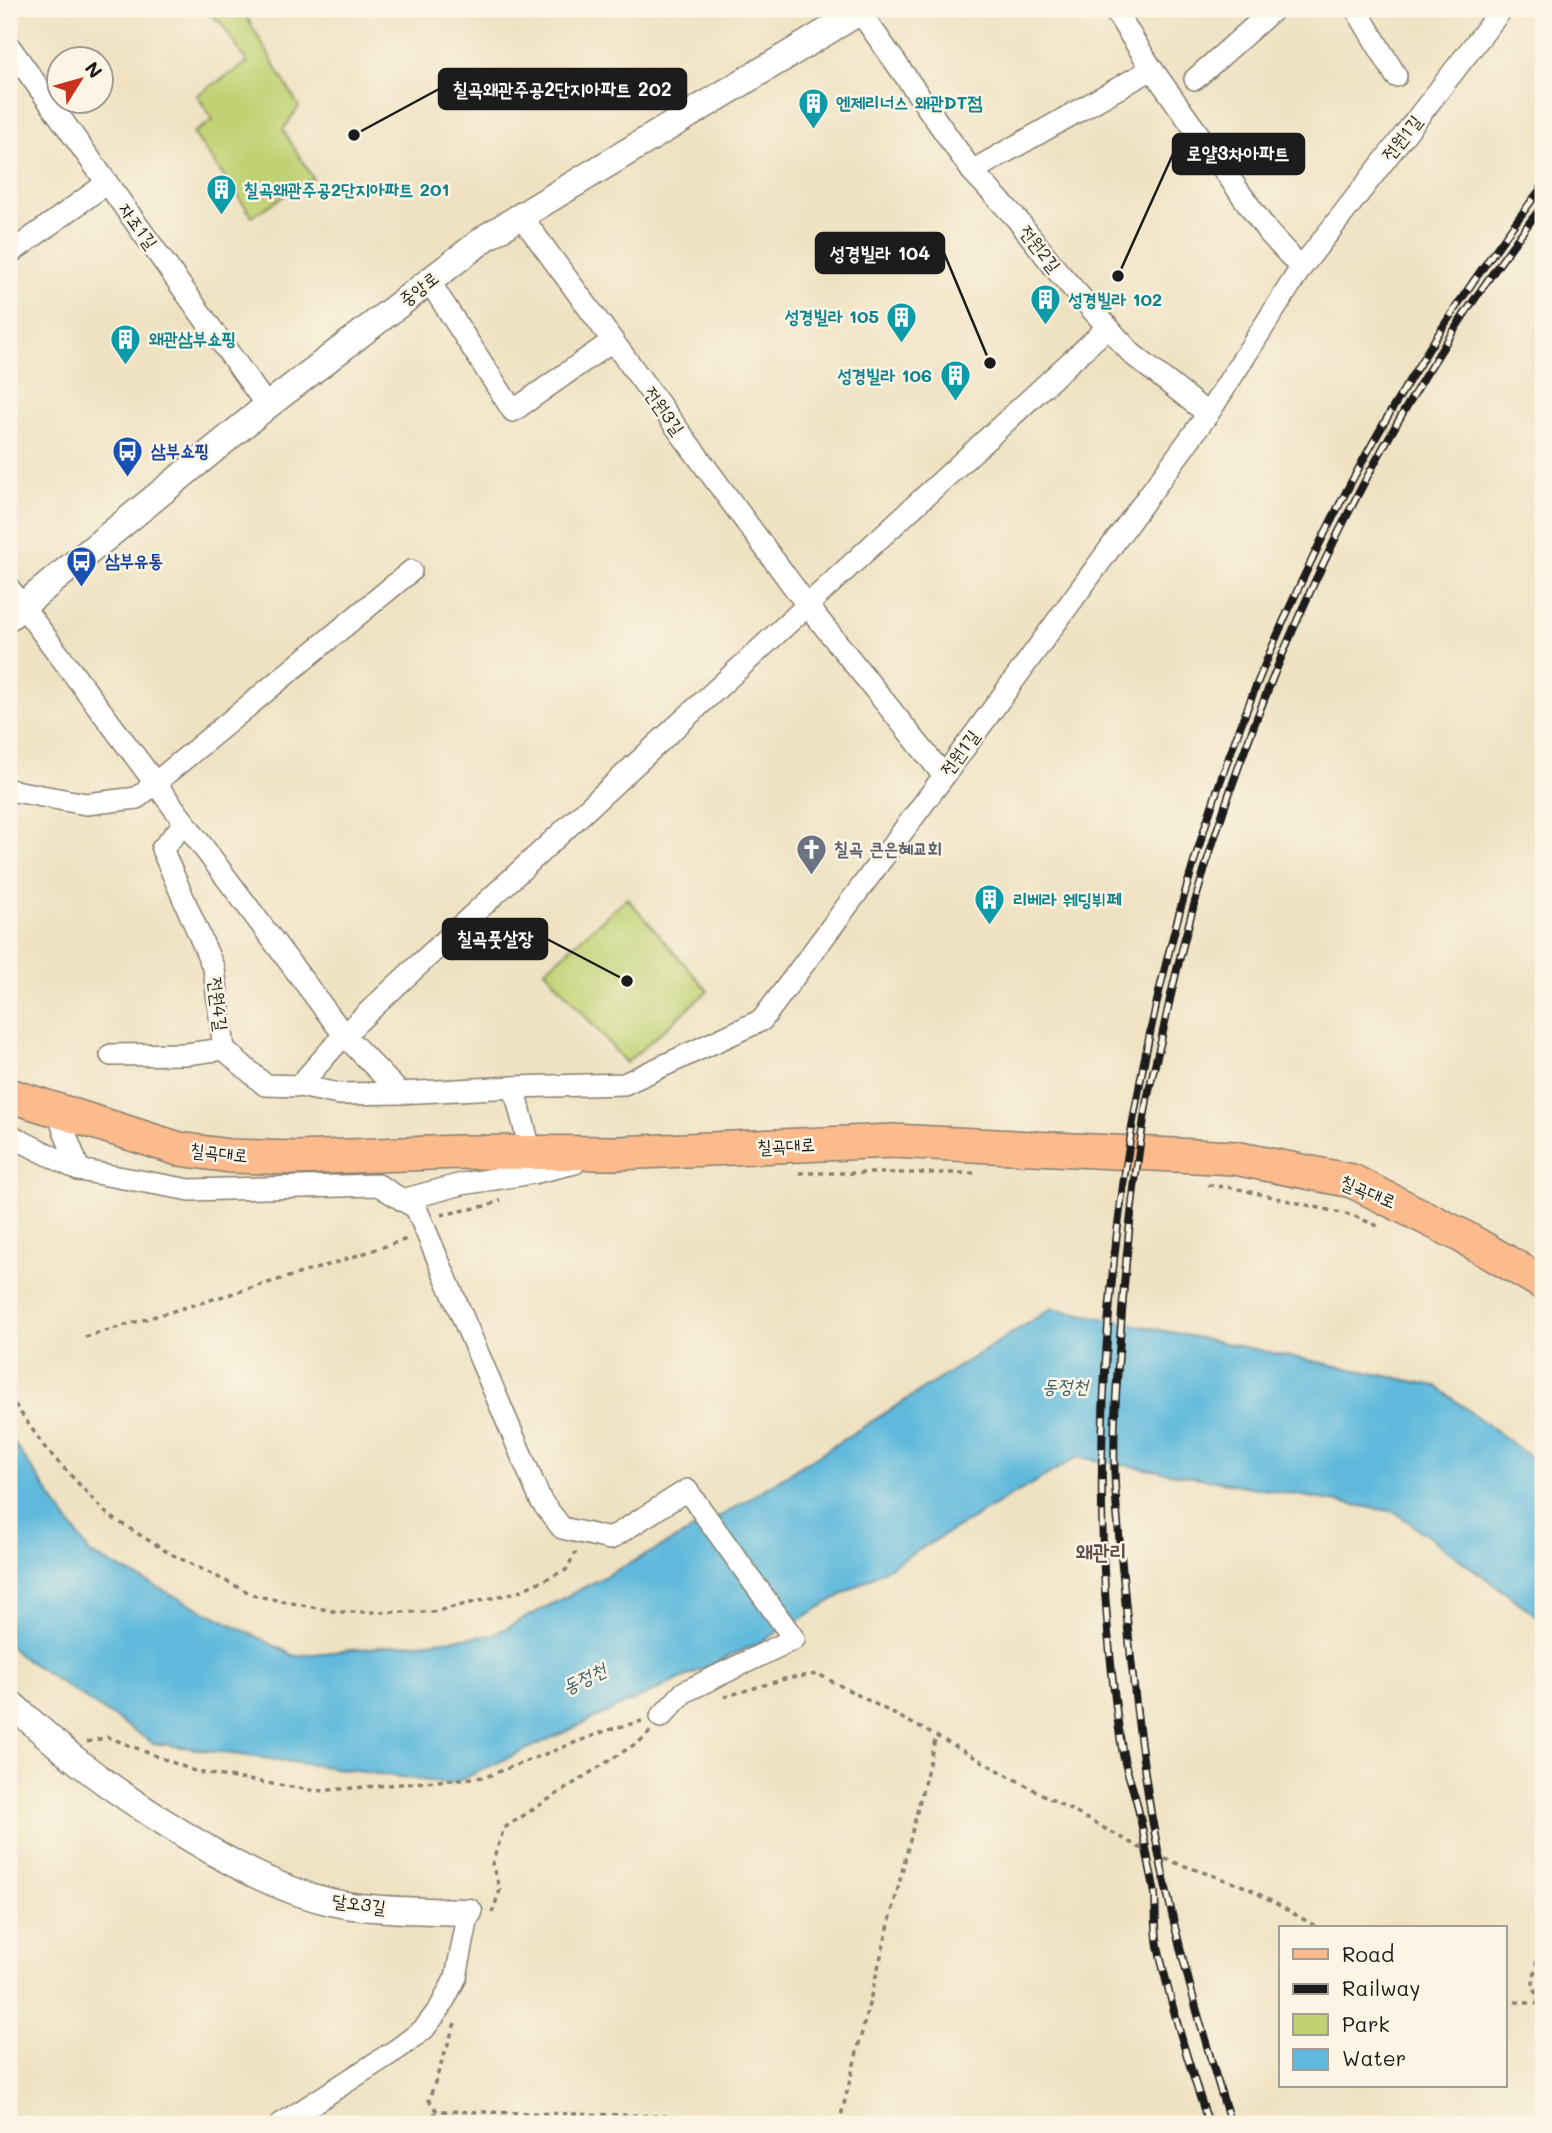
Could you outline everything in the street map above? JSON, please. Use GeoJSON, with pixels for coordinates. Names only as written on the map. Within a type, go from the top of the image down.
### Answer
{"type":"FeatureCollection","features":[{"type":"Feature","properties":{"kind":"main road","name":"칠곡대로"},"geometry":{"type":"LineString","coordinates":[[9,1095],[179,1149],[230,1156],[296,1158],[459,1152],[618,1153],[893,1141],[1235,1158],[1352,1181],[1460,1235],[1543,1283]]}},
{"type":"Feature","properties":{"kind":"street"},"geometry":{"type":"LineString","coordinates":[[1114,9],[1152,69],[1268,232],[1301,268]]}},
{"type":"Feature","properties":{"kind":"street"},"geometry":{"type":"LineString","coordinates":[[1195,79],[1274,9]]}},
{"type":"Feature","properties":{"kind":"street"},"geometry":{"type":"LineString","coordinates":[[1356,9],[1396,76]]}},
{"type":"Feature","properties":{"kind":"street","name":"전원1길"},"geometry":{"type":"LineString","coordinates":[[224,1049],[265,1084],[299,1086],[339,1094],[624,1084],[762,1020],[1208,414],[1301,268],[1502,9]]}},
{"type":"Feature","properties":{"kind":"street","name":"전원2길"},"geometry":{"type":"LineString","coordinates":[[860,10],[972,171],[1016,218],[1059,273],[1132,354],[1208,414]]}},
{"type":"Feature","properties":{"kind":"street","name":"중앙로"},"geometry":{"type":"LineString","coordinates":[[13,604],[488,236],[860,10]]}},
{"type":"Feature","properties":{"kind":"street","name":"자조1길"},"geometry":{"type":"LineString","coordinates":[[13,60],[107,183],[267,406]]}},
{"type":"Feature","properties":{"kind":"street"},"geometry":{"type":"LineString","coordinates":[[972,171],[1152,69]]}},
{"type":"Feature","properties":{"kind":"street"},"geometry":{"type":"LineString","coordinates":[[9,254],[107,183]]}},
{"type":"Feature","properties":{"kind":"street","name":"전원3길"},"geometry":{"type":"LineString","coordinates":[[520,216],[807,605],[944,776]]}},
{"type":"Feature","properties":{"kind":"street"},"geometry":{"type":"LineString","coordinates":[[429,281],[513,411],[612,341]]}},
{"type":"Feature","properties":{"kind":"street"},"geometry":{"type":"LineString","coordinates":[[299,1086],[344,1035],[1108,327]]}},
{"type":"Feature","properties":{"kind":"street"},"geometry":{"type":"LineString","coordinates":[[9,790],[86,804],[138,799],[411,571]]}},
{"type":"Feature","properties":{"kind":"street"},"geometry":{"type":"LineString","coordinates":[[13,604],[156,785],[344,1035],[400,1093]]}},
{"type":"Feature","properties":{"kind":"street","name":"전원4길"},"geometry":{"type":"LineString","coordinates":[[111,1055],[186,1054],[224,1049],[214,969],[162,849],[185,823]]}},
{"type":"Feature","properties":{"kind":"street"},"geometry":{"type":"LineString","coordinates":[[514,1087],[531,1153]]}},
{"type":"Feature","properties":{"kind":"street"},"geometry":{"type":"LineString","coordinates":[[57,1111],[79,1170]]}},
{"type":"Feature","properties":{"kind":"street"},"geometry":{"type":"LineString","coordinates":[[9,1135],[79,1170],[190,1190],[378,1185],[416,1208],[541,1501],[562,1528],[610,1539],[687,1490],[794,1639],[684,1692],[661,1717]]}},
{"type":"Feature","properties":{"kind":"street"},"geometry":{"type":"LineString","coordinates":[[402,1200],[462,1184],[533,1173],[618,1153]]}},
{"type":"Feature","properties":{"kind":"street","name":"달오3길"},"geometry":{"type":"LineString","coordinates":[[9,1702],[77,1762],[136,1804],[204,1847],[258,1875],[305,1894],[351,1906],[480,1914]]}},
{"type":"Feature","properties":{"kind":"street"},"geometry":{"type":"LineString","coordinates":[[281,2124],[424,2029],[440,2008],[456,1977],[480,1914]]}},
{"type":"Feature","properties":{"kind":"path"},"geometry":{"type":"LineString","coordinates":[[789,1173],[982,1173]]}},
{"type":"Feature","properties":{"kind":"path"},"geometry":{"type":"LineString","coordinates":[[1196,1183],[1234,1188],[1354,1216],[1391,1231]]}},
{"type":"Feature","properties":{"kind":"path"},"geometry":{"type":"LineString","coordinates":[[85,1338],[427,1233],[435,1216],[490,1205],[503,1199]]}},
{"type":"Feature","properties":{"kind":"path"},"geometry":{"type":"LineString","coordinates":[[9,1396],[46,1449],[108,1515],[169,1553],[256,1597],[338,1612],[432,1612],[517,1592],[566,1570],[587,1534]]}},
{"type":"Feature","properties":{"kind":"path"},"geometry":{"type":"LineString","coordinates":[[724,1697],[788,1678],[818,1674],[936,1735],[1153,1855],[1246,1887],[1315,1926]]}},
{"type":"Feature","properties":{"kind":"path"},"geometry":{"type":"LineString","coordinates":[[61,1747],[108,1737],[197,1772],[317,1791],[485,1777],[608,1730],[661,1717]]}},
{"type":"Feature","properties":{"kind":"path"},"geometry":{"type":"LineString","coordinates":[[480,1914],[500,1890],[492,1864],[504,1828],[646,1737],[661,1717]]}},
{"type":"Feature","properties":{"kind":"path"},"geometry":{"type":"LineString","coordinates":[[839,2124],[936,1735]]}},
{"type":"Feature","properties":{"kind":"path"},"geometry":{"type":"LineString","coordinates":[[1539,2004],[1533,1983],[1543,1922]]}},
{"type":"Feature","properties":{"kind":"path"},"geometry":{"type":"LineString","coordinates":[[1506,2001],[1539,2004],[1543,2007]]}},
{"type":"Feature","properties":{"kind":"path"},"geometry":{"type":"LineString","coordinates":[[437,2111],[429,2100],[456,2021]]}},
{"type":"Feature","properties":{"kind":"path"},"geometry":{"type":"LineString","coordinates":[[426,2124],[437,2111]]}},
{"type":"Feature","properties":{"kind":"path"},"geometry":{"type":"LineString","coordinates":[[437,2111],[668,2116],[713,2124]]}},
{"type":"Feature","properties":{"kind":"green space"},"geometry":{"type":"Polygon","coordinates":[[[204,9],[242,9],[299,107],[283,130],[313,178],[252,216],[193,133],[213,120],[197,95],[247,63],[222,24],[204,9]]]}},
{"type":"Feature","properties":{"kind":"green space"},"geometry":{"type":"Polygon","coordinates":[[[627,898],[708,991],[626,1063],[545,970],[627,898]]]}},
{"type":"Feature","properties":{"kind":"water","name":"동정천"},"geometry":{"type":"Polygon","coordinates":[[[1052,1308],[1436,1386],[1543,1467],[1543,1620],[1395,1512],[1078,1457],[759,1643],[451,1784],[153,1743],[19,1655],[9,1645],[9,1436],[91,1554],[295,1656],[493,1635],[728,1512],[1052,1308]]]}},
{"type":"Feature","properties":{"kind":"railway"},"geometry":{"type":"LineString","coordinates":[[1209,2124],[1181,2036],[1158,1946],[1154,1887],[1139,1812],[1124,1760],[1107,1619],[1102,1511],[1106,1349],[1116,1241],[1137,1097],[1168,957],[1208,819],[1257,684],[1315,553],[1382,426],[1458,304],[1543,186]]}},
{"type":"Feature","properties":{"kind":"railway"},"geometry":{"type":"LineString","coordinates":[[1231,2124],[1187,1973],[1152,1819],[1136,1703],[1117,1510],[1114,1442],[1124,1285],[1147,1100],[1183,944],[1221,818],[1254,724],[1292,632],[1334,542],[1380,454],[1430,368],[1484,285],[1543,205]]}},
{"type":"Feature","properties":{"kind":"place","name":"엔제리너스 왜관DT점"},"geometry":{"type":"Point","coordinates":[813,130]}},
{"type":"Feature","properties":{"kind":"place","name":"칠곡왜관주공2단지아파트 202"},"geometry":{"type":"Point","coordinates":[354,135]}},
{"type":"Feature","properties":{"kind":"place","name":"칠곡왜관주공2단지아파트 201"},"geometry":{"type":"Point","coordinates":[221,217]}},
{"type":"Feature","properties":{"kind":"place","name":"로얄3차아파트"},"geometry":{"type":"Point","coordinates":[1118,276]}},
{"type":"Feature","properties":{"kind":"place","name":"성경빌라 102"},"geometry":{"type":"Point","coordinates":[1045,327]}},
{"type":"Feature","properties":{"kind":"place","name":"성경빌라 105"},"geometry":{"type":"Point","coordinates":[902,344]}},
{"type":"Feature","properties":{"kind":"place","name":"성경빌라 104"},"geometry":{"type":"Point","coordinates":[990,363]}},
{"type":"Feature","properties":{"kind":"place","name":"왜관삼부쇼핑"},"geometry":{"type":"Point","coordinates":[126,366]}},
{"type":"Feature","properties":{"kind":"place","name":"성경빌라 106"},"geometry":{"type":"Point","coordinates":[955,403]}},
{"type":"Feature","properties":{"kind":"place","name":"삼부쇼핑"},"geometry":{"type":"Point","coordinates":[128,478]}},
{"type":"Feature","properties":{"kind":"place","name":"삼부유통"},"geometry":{"type":"Point","coordinates":[82,588]}},
{"type":"Feature","properties":{"kind":"place","name":"칠곡 큰은혜교회"},"geometry":{"type":"Point","coordinates":[811,876]}},
{"type":"Feature","properties":{"kind":"place","name":"리베라 웨딩뷔페"},"geometry":{"type":"Point","coordinates":[990,927]}},
{"type":"Feature","properties":{"kind":"place","name":"칠곡풋살장"},"geometry":{"type":"Point","coordinates":[627,981]}},
{"type":"Feature","properties":{"kind":"district","name":"왜관리"},"geometry":{"type":"Point","coordinates":[1101,1552]}}]}
